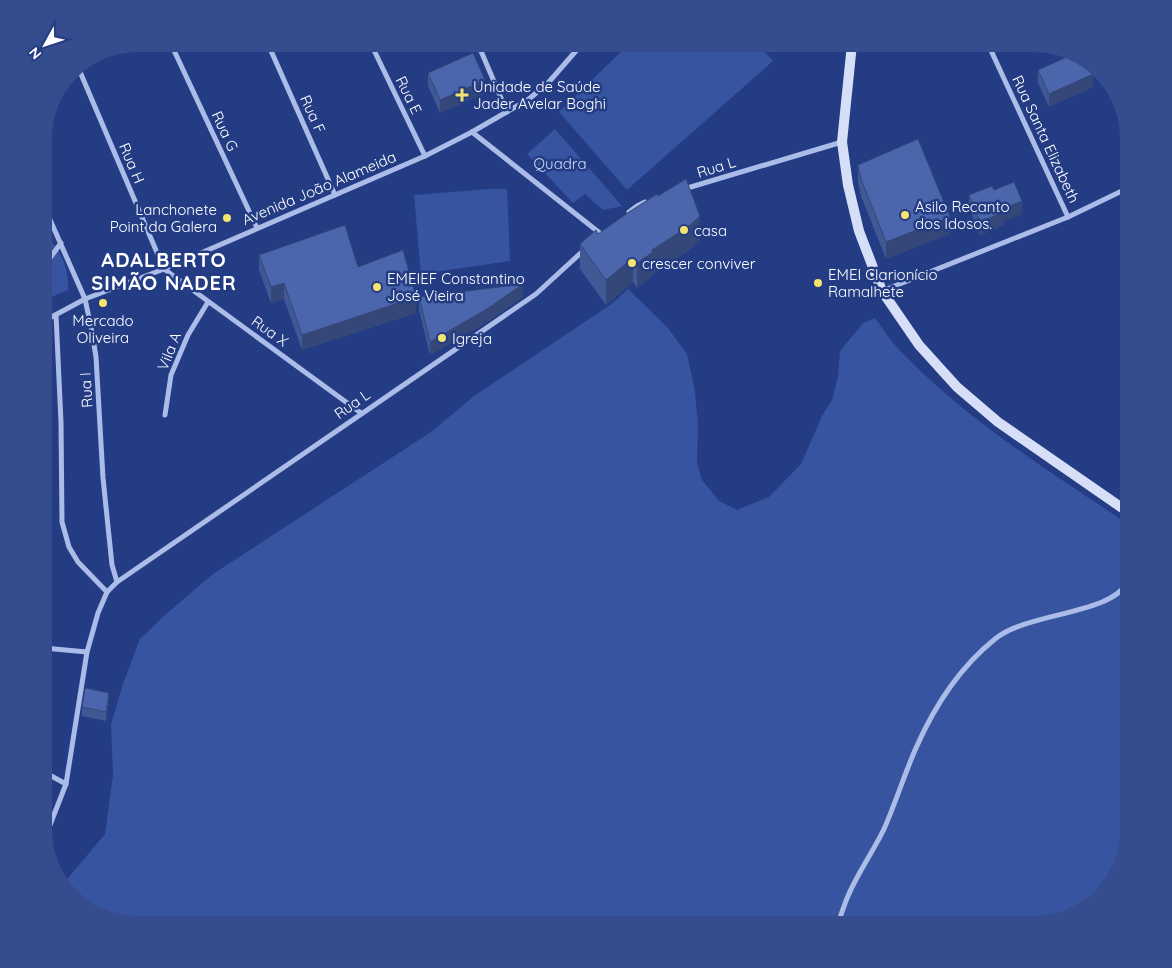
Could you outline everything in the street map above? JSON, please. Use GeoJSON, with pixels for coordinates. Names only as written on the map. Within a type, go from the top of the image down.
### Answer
{"type":"FeatureCollection","features":[{"type":"Feature","properties":{"kind":"street","name":"Rua G"},"geometry":{"type":"LineString","coordinates":[[175,52],[257,228]]}},
{"type":"Feature","properties":{"kind":"street","name":"Rua F"},"geometry":{"type":"LineString","coordinates":[[272,52],[335,195]]}},
{"type":"Feature","properties":{"kind":"street","name":"Rua E"},"geometry":{"type":"LineString","coordinates":[[375,52],[425,156]]}},
{"type":"Feature","properties":{"kind":"street"},"geometry":{"type":"LineString","coordinates":[[481,52],[507,112]]}},
{"type":"Feature","properties":{"kind":"street","name":"Avenida João Alameida"},"geometry":{"type":"LineString","coordinates":[[53,317],[85,299],[164,269],[425,156],[472,132],[529,99],[548,84],[575,52]]}},
{"type":"Feature","properties":{"kind":"street"},"geometry":{"type":"LineString","coordinates":[[851,52],[842,142],[848,184],[859,231],[882,291],[919,345],[957,386],[998,422],[1120,506]]}},
{"type":"Feature","properties":{"kind":"street","name":"Rua Santa Elizabeth"},"geometry":{"type":"LineString","coordinates":[[992,52],[1068,217]]}},
{"type":"Feature","properties":{"kind":"street","name":"Rua H"},"geometry":{"type":"LineString","coordinates":[[81,75],[164,269]]}},
{"type":"Feature","properties":{"kind":"street"},"geometry":{"type":"LineString","coordinates":[[472,132],[601,234]]}},
{"type":"Feature","properties":{"kind":"street","name":"Rua L"},"geometry":{"type":"LineString","coordinates":[[675,192],[842,142]]}},
{"type":"Feature","properties":{"kind":"street"},"geometry":{"type":"LineString","coordinates":[[882,291],[1068,217],[1120,192]]}},
{"type":"Feature","properties":{"kind":"street"},"geometry":{"type":"LineString","coordinates":[[622,217],[637,206],[650,200]]}},
{"type":"Feature","properties":{"kind":"street","name":"Rua I"},"geometry":{"type":"LineString","coordinates":[[53,226],[85,299],[96,357],[103,478],[112,565],[117,582]]}},
{"type":"Feature","properties":{"kind":"street"},"geometry":{"type":"LineString","coordinates":[[594,241],[608,229]]}},
{"type":"Feature","properties":{"kind":"street"},"geometry":{"type":"LineString","coordinates":[[53,254],[61,243]]}},
{"type":"Feature","properties":{"kind":"street","name":"Rua L"},"geometry":{"type":"LineString","coordinates":[[53,817],[66,784],[86,652],[98,613],[107,592],[117,582],[536,294],[587,248]]}},
{"type":"Feature","properties":{"kind":"street","name":"Rua X"},"geometry":{"type":"LineString","coordinates":[[164,269],[361,413]]}},
{"type":"Feature","properties":{"kind":"street","name":"Vila A"},"geometry":{"type":"LineString","coordinates":[[166,415],[171,376],[188,335],[208,302]]}},
{"type":"Feature","properties":{"kind":"street"},"geometry":{"type":"LineString","coordinates":[[56,316],[62,522],[69,547],[78,562],[107,592]]}},
{"type":"Feature","properties":{"kind":"street"},"geometry":{"type":"LineString","coordinates":[[841,916],[848,895],[883,830],[916,747],[938,705],[952,684],[995,638],[1014,627],[1098,604],[1117,596],[1120,592]]}},
{"type":"Feature","properties":{"kind":"street"},"geometry":{"type":"LineString","coordinates":[[53,649],[86,652]]}},
{"type":"Feature","properties":{"kind":"street"},"geometry":{"type":"LineString","coordinates":[[53,777],[66,784]]}},
{"type":"Feature","properties":{"kind":"green space"},"geometry":{"type":"Polygon","coordinates":[[[621,52],[765,52],[773,61],[627,190],[559,112],[621,52]]]}},
{"type":"Feature","properties":{"kind":"green space","name":"Quadra"},"geometry":{"type":"Polygon","coordinates":[[[555,129],[622,206],[603,210],[585,194],[573,203],[527,154],[555,129]]]}},
{"type":"Feature","properties":{"kind":"green space"},"geometry":{"type":"Polygon","coordinates":[[[507,189],[510,261],[421,274],[414,195],[507,189]]]}},
{"type":"Feature","properties":{"kind":"green space"},"geometry":{"type":"Polygon","coordinates":[[[53,244],[59,251],[64,264],[68,278],[68,290],[53,296],[53,244]]]}},
{"type":"Feature","properties":{"kind":"green space"},"geometry":{"type":"Polygon","coordinates":[[[628,289],[668,328],[687,354],[695,391],[698,425],[697,463],[702,480],[719,501],[737,510],[769,497],[801,464],[822,416],[832,400],[838,376],[840,351],[863,323],[875,318],[895,345],[920,371],[976,419],[1120,519],[1120,829],[1115,857],[1108,872],[1098,886],[1086,898],[1071,907],[1050,914],[1033,916],[139,916],[111,911],[96,904],[82,894],[68,878],[105,834],[113,775],[111,724],[123,684],[140,639],[213,574],[431,432],[474,396],[613,303],[628,289]]]}},
{"type":"Feature","properties":{"kind":"building"},"geometry":{"type":"Polygon","coordinates":[[[473,53],[485,80],[440,100],[428,73],[473,53]]]}},
{"type":"Feature","properties":{"kind":"building"},"geometry":{"type":"Polygon","coordinates":[[[1064,58],[1081,67],[1091,75],[1049,94],[1038,70],[1064,58]]]}},
{"type":"Feature","properties":{"kind":"building","name":"Asilo Recanto dos Idosos."},"geometry":{"type":"Polygon","coordinates":[[[918,139],[950,217],[886,242],[861,179],[858,165],[918,139]]]}},
{"type":"Feature","properties":{"kind":"building"},"geometry":{"type":"Polygon","coordinates":[[[686,179],[700,216],[637,263],[633,258],[606,280],[580,244],[596,230],[598,234],[657,194],[658,196],[686,179]]]}},
{"type":"Feature","properties":{"kind":"building"},"geometry":{"type":"Polygon","coordinates":[[[1014,182],[1022,201],[1003,209],[1004,212],[980,222],[969,195],[992,186],[994,190],[1014,182]]]}},
{"type":"Feature","properties":{"kind":"building"},"geometry":{"type":"Polygon","coordinates":[[[345,225],[358,267],[403,250],[416,297],[302,335],[284,283],[271,287],[259,255],[345,225]]]}},
{"type":"Feature","properties":{"kind":"building"},"geometry":{"type":"Polygon","coordinates":[[[523,284],[487,309],[430,342],[419,297],[523,284]]]}},
{"type":"Feature","properties":{"kind":"building"},"geometry":{"type":"Polygon","coordinates":[[[85,688],[109,693],[106,712],[82,707],[85,688]]]}},
{"type":"Feature","properties":{"kind":"place","name":"Unidade de Saúde Jader Avelar Boghi"},"geometry":{"type":"Point","coordinates":[462,95]}},
{"type":"Feature","properties":{"kind":"place","name":"Asilo Recanto dos Idosos."},"geometry":{"type":"Point","coordinates":[905,215]}},
{"type":"Feature","properties":{"kind":"place","name":"Lanchonete Point da Galera"},"geometry":{"type":"Point","coordinates":[227,218]}},
{"type":"Feature","properties":{"kind":"place","name":"casa"},"geometry":{"type":"Point","coordinates":[684,230]}},
{"type":"Feature","properties":{"kind":"place","name":"crescer conviver"},"geometry":{"type":"Point","coordinates":[632,263]}},
{"type":"Feature","properties":{"kind":"place","name":"EMEI Clarionício Ramalhete"},"geometry":{"type":"Point","coordinates":[818,283]}},
{"type":"Feature","properties":{"kind":"place","name":"EMEIEF Constantino José Vieira"},"geometry":{"type":"Point","coordinates":[377,287]}},
{"type":"Feature","properties":{"kind":"place","name":"Mercado Oliveira"},"geometry":{"type":"Point","coordinates":[103,303]}},
{"type":"Feature","properties":{"kind":"place","name":"Igreja"},"geometry":{"type":"Point","coordinates":[442,338]}},
{"type":"Feature","properties":{"kind":"district","name":"ADALBERTO SIMÃO NADER"},"geometry":{"type":"Point","coordinates":[164,270]}}]}
